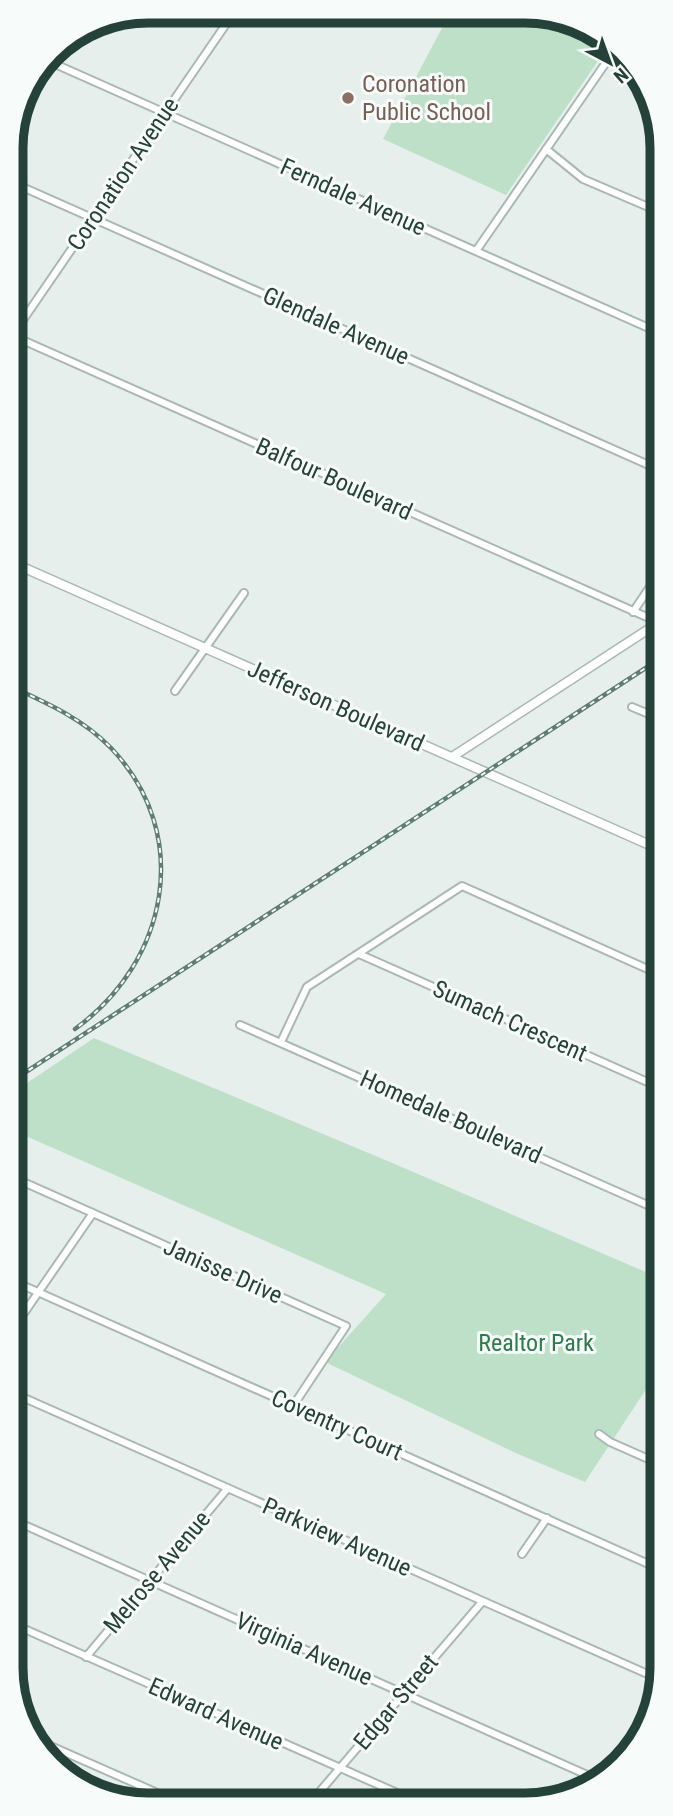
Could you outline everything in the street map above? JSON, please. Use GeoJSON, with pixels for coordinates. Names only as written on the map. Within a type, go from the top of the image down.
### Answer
{"type":"FeatureCollection","features":[{"type":"Feature","properties":{"kind":"street","name":"Coronation Avenue"},"geometry":{"type":"LineString","coordinates":[[23,319],[226,23]]}},
{"type":"Feature","properties":{"kind":"street"},"geometry":{"type":"LineString","coordinates":[[476,251],[610,57]]}},
{"type":"Feature","properties":{"kind":"street","name":"Ferndale Avenue"},"geometry":{"type":"LineString","coordinates":[[56,64],[650,329]]}},
{"type":"Feature","properties":{"kind":"street"},"geometry":{"type":"LineString","coordinates":[[546,149],[583,179],[650,208]]}},
{"type":"Feature","properties":{"kind":"street","name":"Glendale Avenue"},"geometry":{"type":"LineString","coordinates":[[23,187],[650,467]]}},
{"type":"Feature","properties":{"kind":"street","name":"Balfour Boulevard"},"geometry":{"type":"LineString","coordinates":[[23,341],[650,618]]}},
{"type":"Feature","properties":{"kind":"street","name":"Jefferson Boulevard"},"geometry":{"type":"LineString","coordinates":[[23,567],[650,845]]}},
{"type":"Feature","properties":{"kind":"street"},"geometry":{"type":"LineString","coordinates":[[633,611],[650,586]]}},
{"type":"Feature","properties":{"kind":"street"},"geometry":{"type":"LineString","coordinates":[[175,691],[244,593]]}},
{"type":"Feature","properties":{"kind":"street"},"geometry":{"type":"LineString","coordinates":[[452,757],[650,628]]}},
{"type":"Feature","properties":{"kind":"street"},"geometry":{"type":"LineString","coordinates":[[632,707],[650,714]]}},
{"type":"Feature","properties":{"kind":"street"},"geometry":{"type":"LineString","coordinates":[[281,1042],[307,987],[462,886],[650,970]]}},
{"type":"Feature","properties":{"kind":"street","name":"Sumach Crescent"},"geometry":{"type":"LineString","coordinates":[[359,954],[650,1083]]}},
{"type":"Feature","properties":{"kind":"street","name":"Homedale Boulevard"},"geometry":{"type":"LineString","coordinates":[[240,1025],[650,1206]]}},
{"type":"Feature","properties":{"kind":"street","name":"Janisse Drive"},"geometry":{"type":"LineString","coordinates":[[23,1182],[346,1326],[293,1406]]}},
{"type":"Feature","properties":{"kind":"street"},"geometry":{"type":"LineString","coordinates":[[23,1316],[93,1213]]}},
{"type":"Feature","properties":{"kind":"street","name":"Coventry Court"},"geometry":{"type":"LineString","coordinates":[[23,1285],[650,1565]]}},
{"type":"Feature","properties":{"kind":"street","name":"Parkview Avenue"},"geometry":{"type":"LineString","coordinates":[[23,1397],[650,1675]]}},
{"type":"Feature","properties":{"kind":"street"},"geometry":{"type":"LineString","coordinates":[[599,1434],[610,1442],[650,1460]]}},
{"type":"Feature","properties":{"kind":"street","name":"Melrose Avenue"},"geometry":{"type":"LineString","coordinates":[[86,1657],[228,1488]]}},
{"type":"Feature","properties":{"kind":"street"},"geometry":{"type":"LineString","coordinates":[[522,1554],[547,1518]]}},
{"type":"Feature","properties":{"kind":"street","name":"Virginia Avenue"},"geometry":{"type":"LineString","coordinates":[[23,1524],[588,1775]]}},
{"type":"Feature","properties":{"kind":"street","name":"Edgar Street"},"geometry":{"type":"LineString","coordinates":[[319,1793],[482,1602]]}},
{"type":"Feature","properties":{"kind":"street","name":"Edward Avenue"},"geometry":{"type":"LineString","coordinates":[[23,1629],[397,1793]]}},
{"type":"Feature","properties":{"kind":"street"},"geometry":{"type":"LineString","coordinates":[[51,1746],[157,1793]]}},
{"type":"Feature","properties":{"kind":"green space"},"geometry":{"type":"Polygon","coordinates":[[[445,23],[549,25],[580,36],[604,52],[506,195],[383,139],[445,23]]]}},
{"type":"Feature","properties":{"kind":"green space","name":"Realtor Park"},"geometry":{"type":"Polygon","coordinates":[[[94,1038],[650,1274],[650,1383],[585,1482],[518,1454],[325,1362],[386,1294],[23,1135],[23,1086],[94,1038]]]}},
{"type":"Feature","properties":{"kind":"railway"},"geometry":{"type":"LineString","coordinates":[[23,1074],[650,665]]}},
{"type":"Feature","properties":{"kind":"railway"},"geometry":{"type":"LineString","coordinates":[[23,692],[77,720],[111,748],[137,782],[153,819],[161,857],[159,896],[149,934],[132,969],[107,1001],[75,1029]]}},
{"type":"Feature","properties":{"kind":"place","name":"Coronation Public School"},"geometry":{"type":"Point","coordinates":[348,98]}}]}
